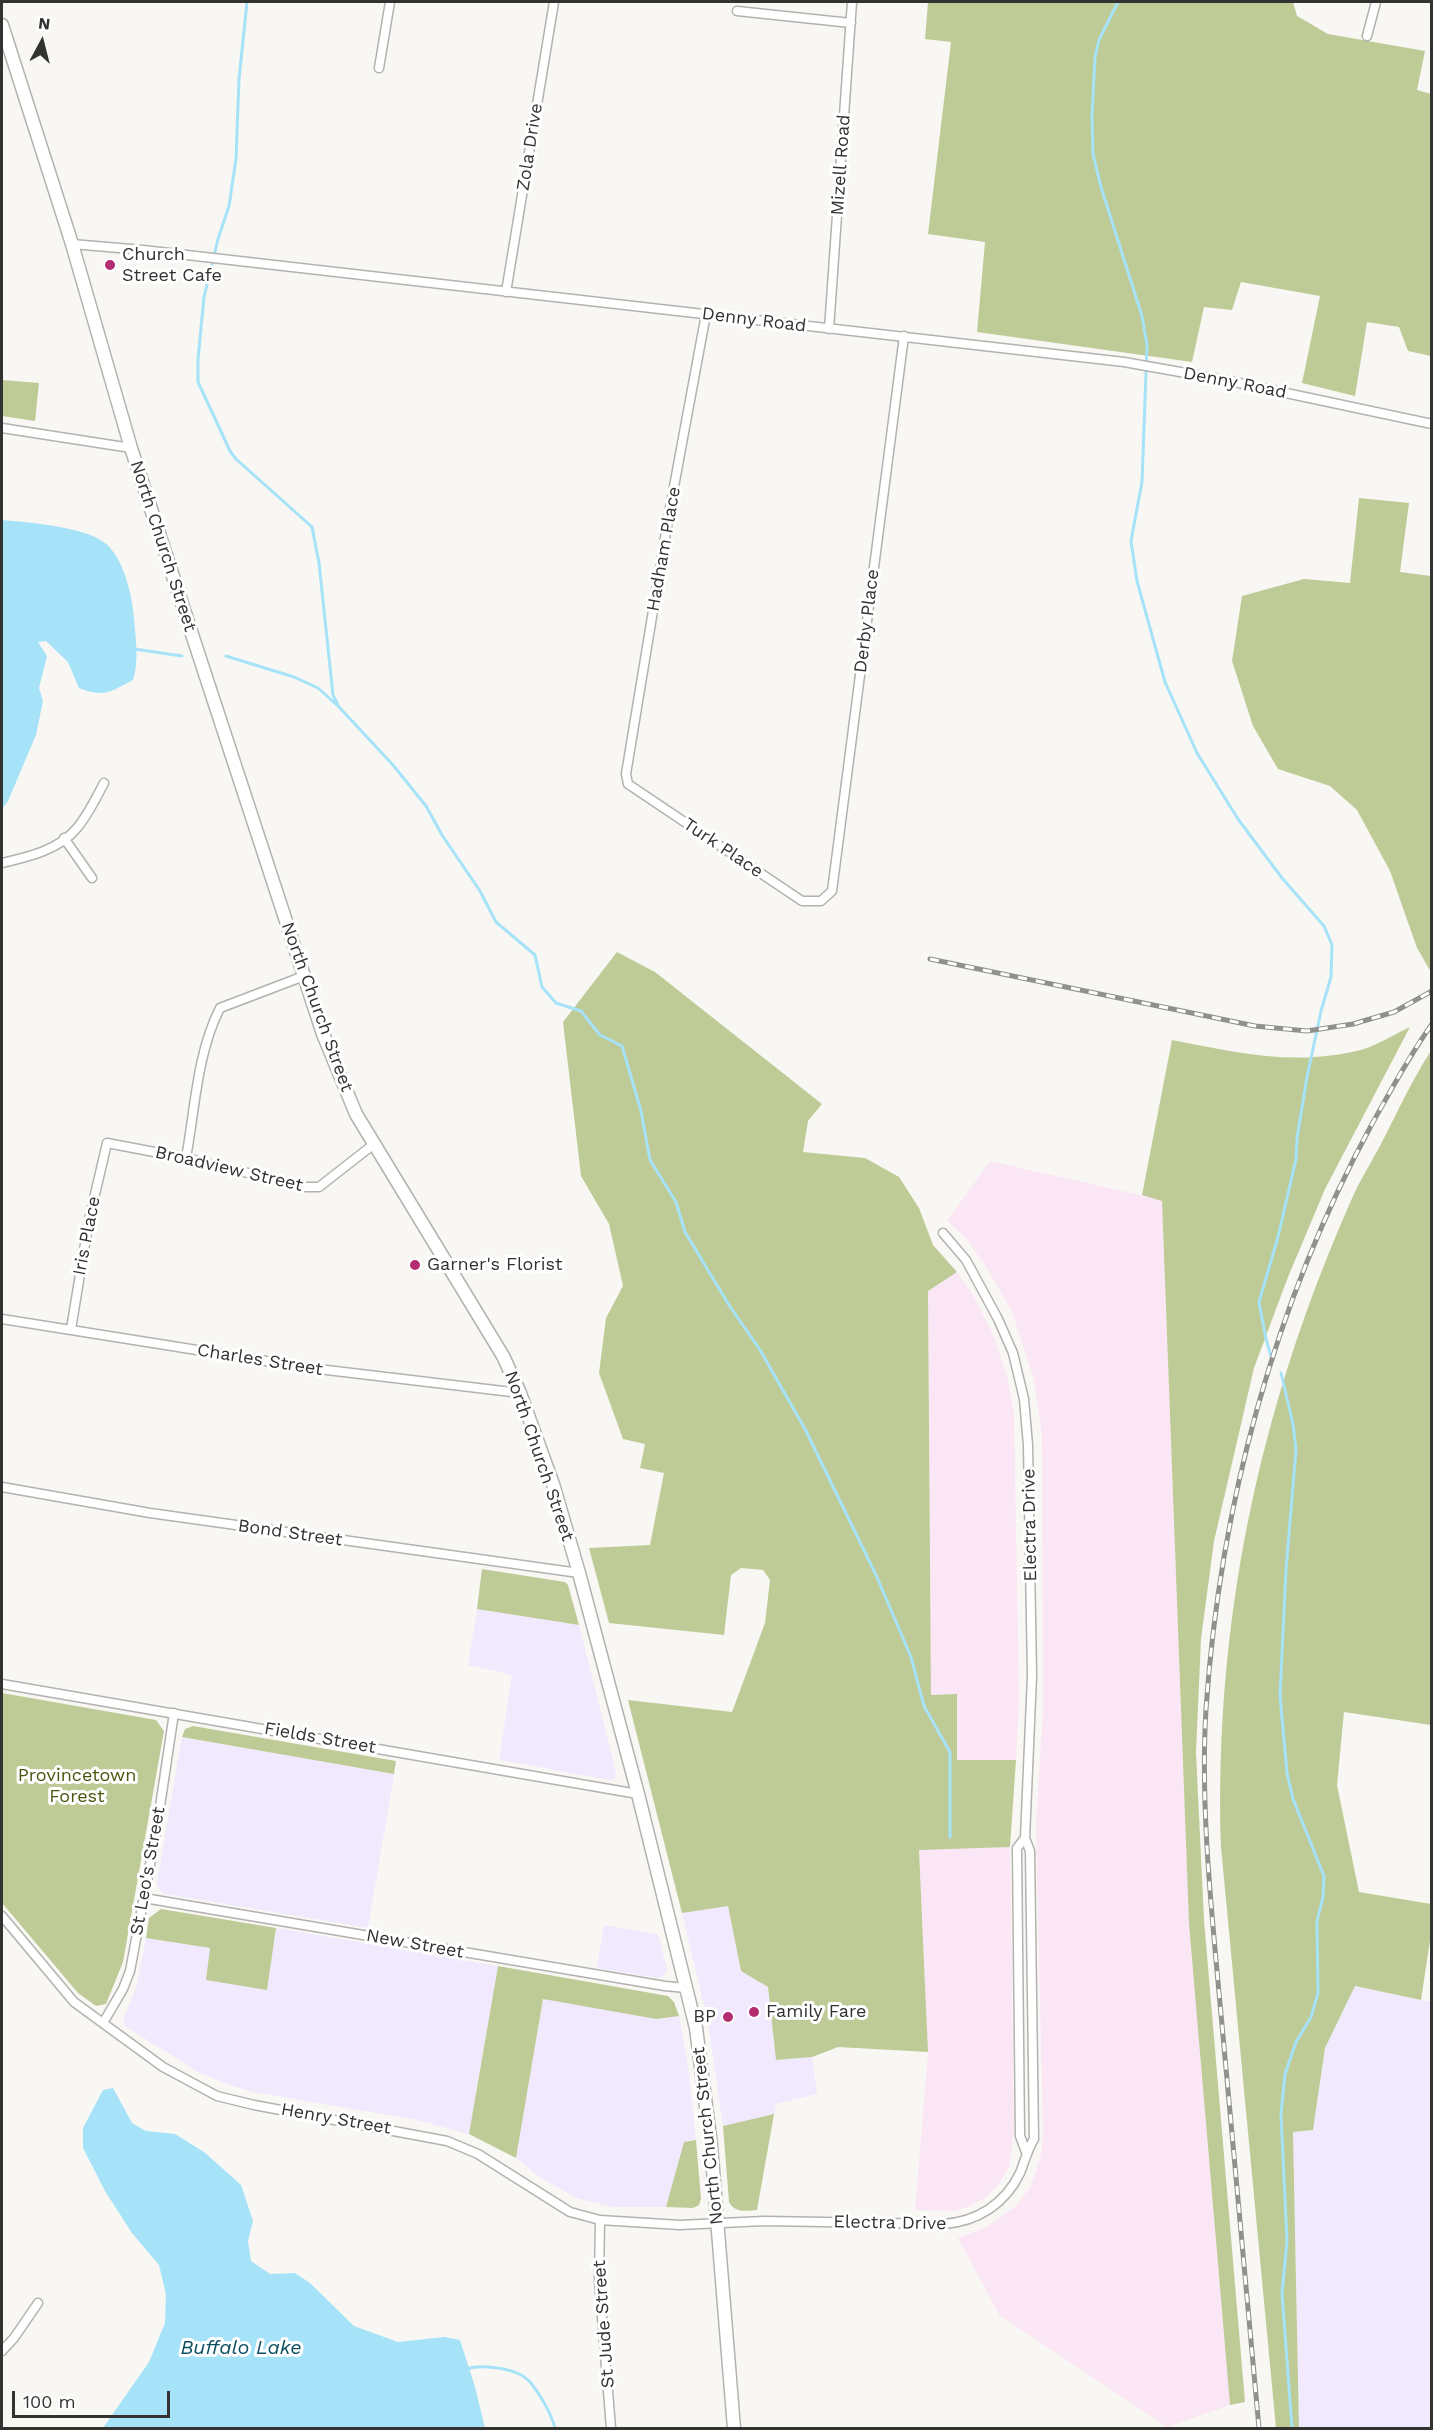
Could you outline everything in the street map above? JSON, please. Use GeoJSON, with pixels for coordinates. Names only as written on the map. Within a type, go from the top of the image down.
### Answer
{"type":"FeatureCollection","features":[{"type":"Feature","properties":{"kind":"main road","name":"North Church Street"},"geometry":{"type":"LineString","coordinates":[[2,25],[72,244],[131,448],[327,1045],[356,1114],[503,1356],[520,1394],[553,1484],[638,1794],[686,1988],[702,2064],[718,2224],[734,2428]]}},
{"type":"Feature","properties":{"kind":"street"},"geometry":{"type":"LineString","coordinates":[[379,68],[390,2]]}},
{"type":"Feature","properties":{"kind":"street","name":"Zola Drive"},"geometry":{"type":"LineString","coordinates":[[506,292],[554,2]]}},
{"type":"Feature","properties":{"kind":"street","name":"Mizell Road"},"geometry":{"type":"LineString","coordinates":[[829,329],[852,2]]}},
{"type":"Feature","properties":{"kind":"street"},"geometry":{"type":"LineString","coordinates":[[1367,36],[1376,2]]}},
{"type":"Feature","properties":{"kind":"street"},"geometry":{"type":"LineString","coordinates":[[737,11],[851,23]]}},
{"type":"Feature","properties":{"kind":"street","name":"Denny Road"},"geometry":{"type":"LineString","coordinates":[[72,244],[143,250],[904,336],[1148,366],[1431,424]]}},
{"type":"Feature","properties":{"kind":"street","name":"Hadham Place"},"geometry":{"type":"LineString","coordinates":[[628,784],[627,774],[669,519],[706,314]]}},
{"type":"Feature","properties":{"kind":"street","name":"Derby Place"},"geometry":{"type":"LineString","coordinates":[[821,901],[831,891],[904,336]]}},
{"type":"Feature","properties":{"kind":"street"},"geometry":{"type":"LineString","coordinates":[[2,428],[131,448]]}},
{"type":"Feature","properties":{"kind":"street"},"geometry":{"type":"LineString","coordinates":[[2,863],[55,846],[77,828],[104,783]]}},
{"type":"Feature","properties":{"kind":"street","name":"Turk Place"},"geometry":{"type":"LineString","coordinates":[[628,784],[802,902],[821,901]]}},
{"type":"Feature","properties":{"kind":"street"},"geometry":{"type":"LineString","coordinates":[[64,838],[92,878]]}},
{"type":"Feature","properties":{"kind":"street"},"geometry":{"type":"LineString","coordinates":[[186,1158],[206,1046],[211,1026],[220,1008],[304,976]]}},
{"type":"Feature","properties":{"kind":"street","name":"Broadview Street"},"geometry":{"type":"LineString","coordinates":[[107,1143],[186,1158],[306,1188],[319,1187],[374,1144]]}},
{"type":"Feature","properties":{"kind":"street","name":"Iris Place"},"geometry":{"type":"LineString","coordinates":[[71,1329],[89,1220],[107,1143]]}},
{"type":"Feature","properties":{"kind":"street","name":"Electra Drive"},"geometry":{"type":"LineString","coordinates":[[718,2224],[764,2221],[960,2223],[990,2210],[1009,2192],[1022,2169],[1026,2152],[1034,2139],[1030,1851],[1024,1838],[1032,1644],[1028,1445],[1024,1399],[1013,1353],[998,1319],[966,1260],[944,1233]]}},
{"type":"Feature","properties":{"kind":"street","name":"Charles Street"},"geometry":{"type":"LineString","coordinates":[[2,1319],[310,1368],[520,1394]]}},
{"type":"Feature","properties":{"kind":"street","name":"Bond Street"},"geometry":{"type":"LineString","coordinates":[[2,1487],[162,1514],[579,1573]]}},
{"type":"Feature","properties":{"kind":"street","name":"Fields Street"},"geometry":{"type":"LineString","coordinates":[[2,1684],[638,1794]]}},
{"type":"Feature","properties":{"kind":"street","name":"St Leo's Street"},"geometry":{"type":"LineString","coordinates":[[103,2023],[128,1977],[144,1898],[174,1713]]}},
{"type":"Feature","properties":{"kind":"street","name":"Electra Drive"},"geometry":{"type":"LineString","coordinates":[[1024,1838],[1017,1848],[1020,2136],[1026,2152]]}},
{"type":"Feature","properties":{"kind":"street","name":"New Street"},"geometry":{"type":"LineString","coordinates":[[144,1898],[686,1988]]}},
{"type":"Feature","properties":{"kind":"street","name":"Henry Street"},"geometry":{"type":"LineString","coordinates":[[2,1916],[74,2002],[162,2067],[217,2096],[447,2141],[478,2154],[570,2212],[600,2220],[680,2225],[718,2224]]}},
{"type":"Feature","properties":{"kind":"street","name":"St Jude Street"},"geometry":{"type":"LineString","coordinates":[[600,2220],[599,2280],[611,2428]]}},
{"type":"Feature","properties":{"kind":"street"},"geometry":{"type":"LineString","coordinates":[[2,2351],[38,2303]]}},
{"type":"Feature","properties":{"kind":"shaded area"},"geometry":{"type":"Polygon","coordinates":[[[990,1161],[1162,1200],[1189,1924],[1230,2405],[1167,2427],[1000,2316],[958,2238],[985,2228],[1016,2206],[1031,2186],[1041,2156],[1043,2134],[1036,1824],[1043,1711],[1042,1435],[1034,1380],[1012,1312],[987,1268],[965,1237],[947,1221],[990,1161]]]}},
{"type":"Feature","properties":{"kind":"shaded area"},"geometry":{"type":"Polygon","coordinates":[[[957,1272],[974,1297],[993,1334],[1007,1376],[1014,1413],[1019,1699],[1016,1760],[957,1761],[957,1694],[931,1695],[928,1291],[957,1272]]]}},
{"type":"Feature","properties":{"kind":"shaded area"},"geometry":{"type":"Polygon","coordinates":[[[477,1609],[579,1625],[616,1773],[615,1778],[610,1780],[499,1760],[512,1675],[468,1665],[477,1609]]]}},
{"type":"Feature","properties":{"kind":"shaded area"},"geometry":{"type":"Polygon","coordinates":[[[182,1737],[394,1774],[368,1928],[164,1894],[159,1889],[157,1883],[182,1737]]]}},
{"type":"Feature","properties":{"kind":"shaded area"},"geometry":{"type":"Polygon","coordinates":[[[1010,1847],[1014,2132],[1009,2167],[999,2184],[985,2198],[968,2207],[954,2211],[915,2210],[928,2052],[919,1849],[1010,1847]]]}},
{"type":"Feature","properties":{"kind":"shaded area"},"geometry":{"type":"Polygon","coordinates":[[[728,1905],[741,1971],[768,1987],[776,2060],[812,2057],[817,2094],[776,2104],[774,2114],[723,2126],[708,2022],[682,1913],[728,1905]]]}},
{"type":"Feature","properties":{"kind":"shaded area"},"geometry":{"type":"Polygon","coordinates":[[[604,1925],[658,1934],[667,1969],[664,1976],[658,1978],[597,1968],[604,1925]]]}},
{"type":"Feature","properties":{"kind":"shaded area"},"geometry":{"type":"Polygon","coordinates":[[[276,1928],[498,1966],[469,2134],[413,2119],[254,2092],[226,2084],[198,2072],[125,2026],[123,2020],[136,1988],[146,1938],[211,1948],[267,1990],[276,1928]]]}},
{"type":"Feature","properties":{"kind":"shaded area"},"geometry":{"type":"Polygon","coordinates":[[[1355,1986],[1431,2002],[1431,2428],[1299,2428],[1293,2132],[1313,2130],[1325,2048],[1355,1986]]]}},
{"type":"Feature","properties":{"kind":"shaded area"},"geometry":{"type":"Polygon","coordinates":[[[543,1999],[656,2019],[679,2016],[688,2065],[696,2140],[684,2142],[666,2207],[612,2207],[577,2198],[539,2177],[516,2158],[543,1999]]]}},
{"type":"Feature","properties":{"kind":"green space"},"geometry":{"type":"Polygon","coordinates":[[[928,2],[1293,2],[1297,16],[1328,34],[1425,51],[1417,90],[1431,94],[1431,356],[1408,351],[1399,327],[1367,322],[1355,396],[1302,383],[1320,296],[1241,282],[1232,310],[1204,307],[1192,362],[977,332],[985,242],[928,234],[951,42],[925,39],[928,2]]]}},
{"type":"Feature","properties":{"kind":"green space"},"geometry":{"type":"Polygon","coordinates":[[[2,380],[39,383],[35,421],[2,416],[2,380]]]}},
{"type":"Feature","properties":{"kind":"green space"},"geometry":{"type":"Polygon","coordinates":[[[1359,498],[1409,503],[1400,572],[1431,576],[1431,972],[1417,948],[1390,871],[1357,810],[1330,786],[1278,769],[1253,726],[1232,661],[1242,596],[1304,579],[1350,583],[1359,498]]]}},
{"type":"Feature","properties":{"kind":"green space"},"geometry":{"type":"Polygon","coordinates":[[[617,952],[655,972],[822,1104],[808,1121],[803,1152],[865,1158],[899,1177],[919,1208],[933,1245],[957,1272],[928,1291],[931,1695],[957,1694],[957,1760],[1016,1760],[1010,1847],[919,1850],[928,2052],[838,2047],[812,2057],[776,2060],[768,1987],[741,1971],[728,1906],[682,1913],[628,1700],[732,1712],[765,1623],[770,1580],[763,1570],[741,1568],[731,1575],[724,1635],[609,1623],[589,1548],[650,1545],[664,1473],[640,1468],[645,1444],[623,1439],[599,1373],[606,1318],[623,1286],[609,1224],[581,1176],[563,1022],[617,952]]]}},
{"type":"Feature","properties":{"kind":"green space"},"geometry":{"type":"Polygon","coordinates":[[[1410,1027],[1325,1189],[1288,1277],[1254,1368],[1214,1541],[1201,1639],[1196,1752],[1204,1920],[1245,2402],[1230,2405],[1189,1924],[1162,1201],[1142,1195],[1172,1040],[1268,1056],[1315,1057],[1364,1049],[1410,1027]]]}},
{"type":"Feature","properties":{"kind":"green space"},"geometry":{"type":"Polygon","coordinates":[[[1431,1051],[1431,1725],[1344,1712],[1337,1785],[1359,1892],[1431,1904],[1431,1934],[1421,2000],[1355,1986],[1325,2048],[1313,2130],[1293,2132],[1299,2428],[1276,2428],[1221,1847],[1221,1763],[1225,1680],[1235,1599],[1249,1518],[1267,1438],[1290,1359],[1318,1281],[1354,1195],[1431,1051]]]}},
{"type":"Feature","properties":{"kind":"green space"},"geometry":{"type":"Polygon","coordinates":[[[482,1569],[565,1582],[568,1585],[579,1625],[477,1609],[482,1569]]]}},
{"type":"Feature","properties":{"kind":"green space","name":"Provincetown Forest"},"geometry":{"type":"Polygon","coordinates":[[[2,1693],[156,1720],[164,1731],[123,1962],[106,2004],[96,2006],[78,1993],[2,1903],[2,1693]]]}},
{"type":"Feature","properties":{"kind":"green space"},"geometry":{"type":"Polygon","coordinates":[[[193,1726],[396,1761],[394,1774],[182,1737],[185,1729],[193,1726]]]}},
{"type":"Feature","properties":{"kind":"green space"},"geometry":{"type":"Polygon","coordinates":[[[161,1909],[276,1928],[267,1990],[206,1980],[210,1948],[146,1938],[149,1918],[161,1909]]]}},
{"type":"Feature","properties":{"kind":"green space"},"geometry":{"type":"Polygon","coordinates":[[[498,1966],[668,1996],[674,2002],[679,2016],[656,2019],[543,1999],[516,2158],[469,2134],[498,1966]]]}},
{"type":"Feature","properties":{"kind":"green space"},"geometry":{"type":"Polygon","coordinates":[[[774,2114],[757,2210],[738,2210],[729,2202],[723,2126],[774,2114]]]}},
{"type":"Feature","properties":{"kind":"green space"},"geometry":{"type":"Polygon","coordinates":[[[696,2140],[701,2199],[699,2205],[693,2208],[666,2207],[684,2142],[696,2140]]]}},
{"type":"Feature","properties":{"kind":"water"},"geometry":{"type":"Polygon","coordinates":[[[2,520],[71,529],[96,538],[112,550],[122,568],[129,590],[133,611],[136,666],[133,680],[107,692],[95,693],[79,688],[68,662],[46,641],[38,642],[47,656],[39,688],[43,701],[36,735],[8,801],[2,809],[2,520]]]}},
{"type":"Feature","properties":{"kind":"water","name":"Buffalo Lake"},"geometry":{"type":"Polygon","coordinates":[[[113,2088],[132,2123],[146,2131],[175,2134],[204,2152],[241,2185],[253,2221],[248,2241],[251,2261],[270,2274],[295,2273],[310,2283],[354,2326],[398,2342],[444,2337],[460,2340],[485,2428],[103,2428],[149,2362],[165,2323],[166,2294],[159,2265],[132,2233],[105,2191],[83,2148],[83,2128],[103,2090],[113,2088]]]}},
{"type":"Feature","properties":{"kind":"waterway"},"geometry":{"type":"LineString","coordinates":[[247,2],[239,79],[236,159],[229,206],[218,239],[204,297],[198,382],[230,451],[236,459],[312,527],[319,563],[333,695],[338,705]]}},
{"type":"Feature","properties":{"kind":"waterway"},"geometry":{"type":"LineString","coordinates":[[1118,2],[1099,40],[1095,57],[1093,154],[1101,187],[1142,316],[1147,345],[1142,482],[1131,541],[1137,581],[1165,682],[1197,753],[1238,819],[1282,878],[1324,926],[1332,945],[1331,977],[1307,1077],[1297,1138],[1296,1159],[1278,1237],[1259,1302],[1271,1356]]}},
{"type":"Feature","properties":{"kind":"waterway"},"geometry":{"type":"LineString","coordinates":[[134,649],[182,656]]}},
{"type":"Feature","properties":{"kind":"waterway"},"geometry":{"type":"LineString","coordinates":[[226,656],[294,677],[318,688],[339,707],[393,765],[426,806],[442,835],[480,891],[496,922],[535,955],[542,987],[556,1003],[581,1011],[600,1035],[622,1046],[641,1111],[650,1160],[676,1202],[685,1232],[729,1305],[760,1350],[805,1429],[876,1575],[911,1657],[924,1706],[950,1752],[950,1837]]}},
{"type":"Feature","properties":{"kind":"waterway"},"geometry":{"type":"LineString","coordinates":[[1281,1373],[1293,1424],[1296,1450],[1286,1570],[1280,1695],[1287,1773],[1293,1799],[1324,1876],[1323,1897],[1317,1921],[1318,1993],[1311,2017],[1296,2042],[1285,2074],[1281,2114],[1287,2241],[1282,2293],[1292,2428]]}},
{"type":"Feature","properties":{"kind":"waterway"},"geometry":{"type":"LineString","coordinates":[[466,2369],[500,2368],[525,2377],[541,2398],[555,2428]]}},
{"type":"Feature","properties":{"kind":"railway"},"geometry":{"type":"LineString","coordinates":[[930,959],[1255,1026],[1307,1031],[1353,1024],[1394,1012],[1432,991]]}},
{"type":"Feature","properties":{"kind":"railway"},"geometry":{"type":"LineString","coordinates":[[1259,2428],[1208,1862],[1205,1746],[1213,1633],[1224,1557],[1239,1482],[1280,1334],[1337,1192],[1393,1086],[1432,1024]]}},
{"type":"Feature","properties":{"kind":"place","name":"Church Street Cafe"},"geometry":{"type":"Point","coordinates":[110,265]}},
{"type":"Feature","properties":{"kind":"place","name":"Garner's Florist"},"geometry":{"type":"Point","coordinates":[415,1265]}},
{"type":"Feature","properties":{"kind":"place","name":"Family Fare"},"geometry":{"type":"Point","coordinates":[754,2012]}},
{"type":"Feature","properties":{"kind":"place","name":"BP"},"geometry":{"type":"Point","coordinates":[728,2017]}}]}
